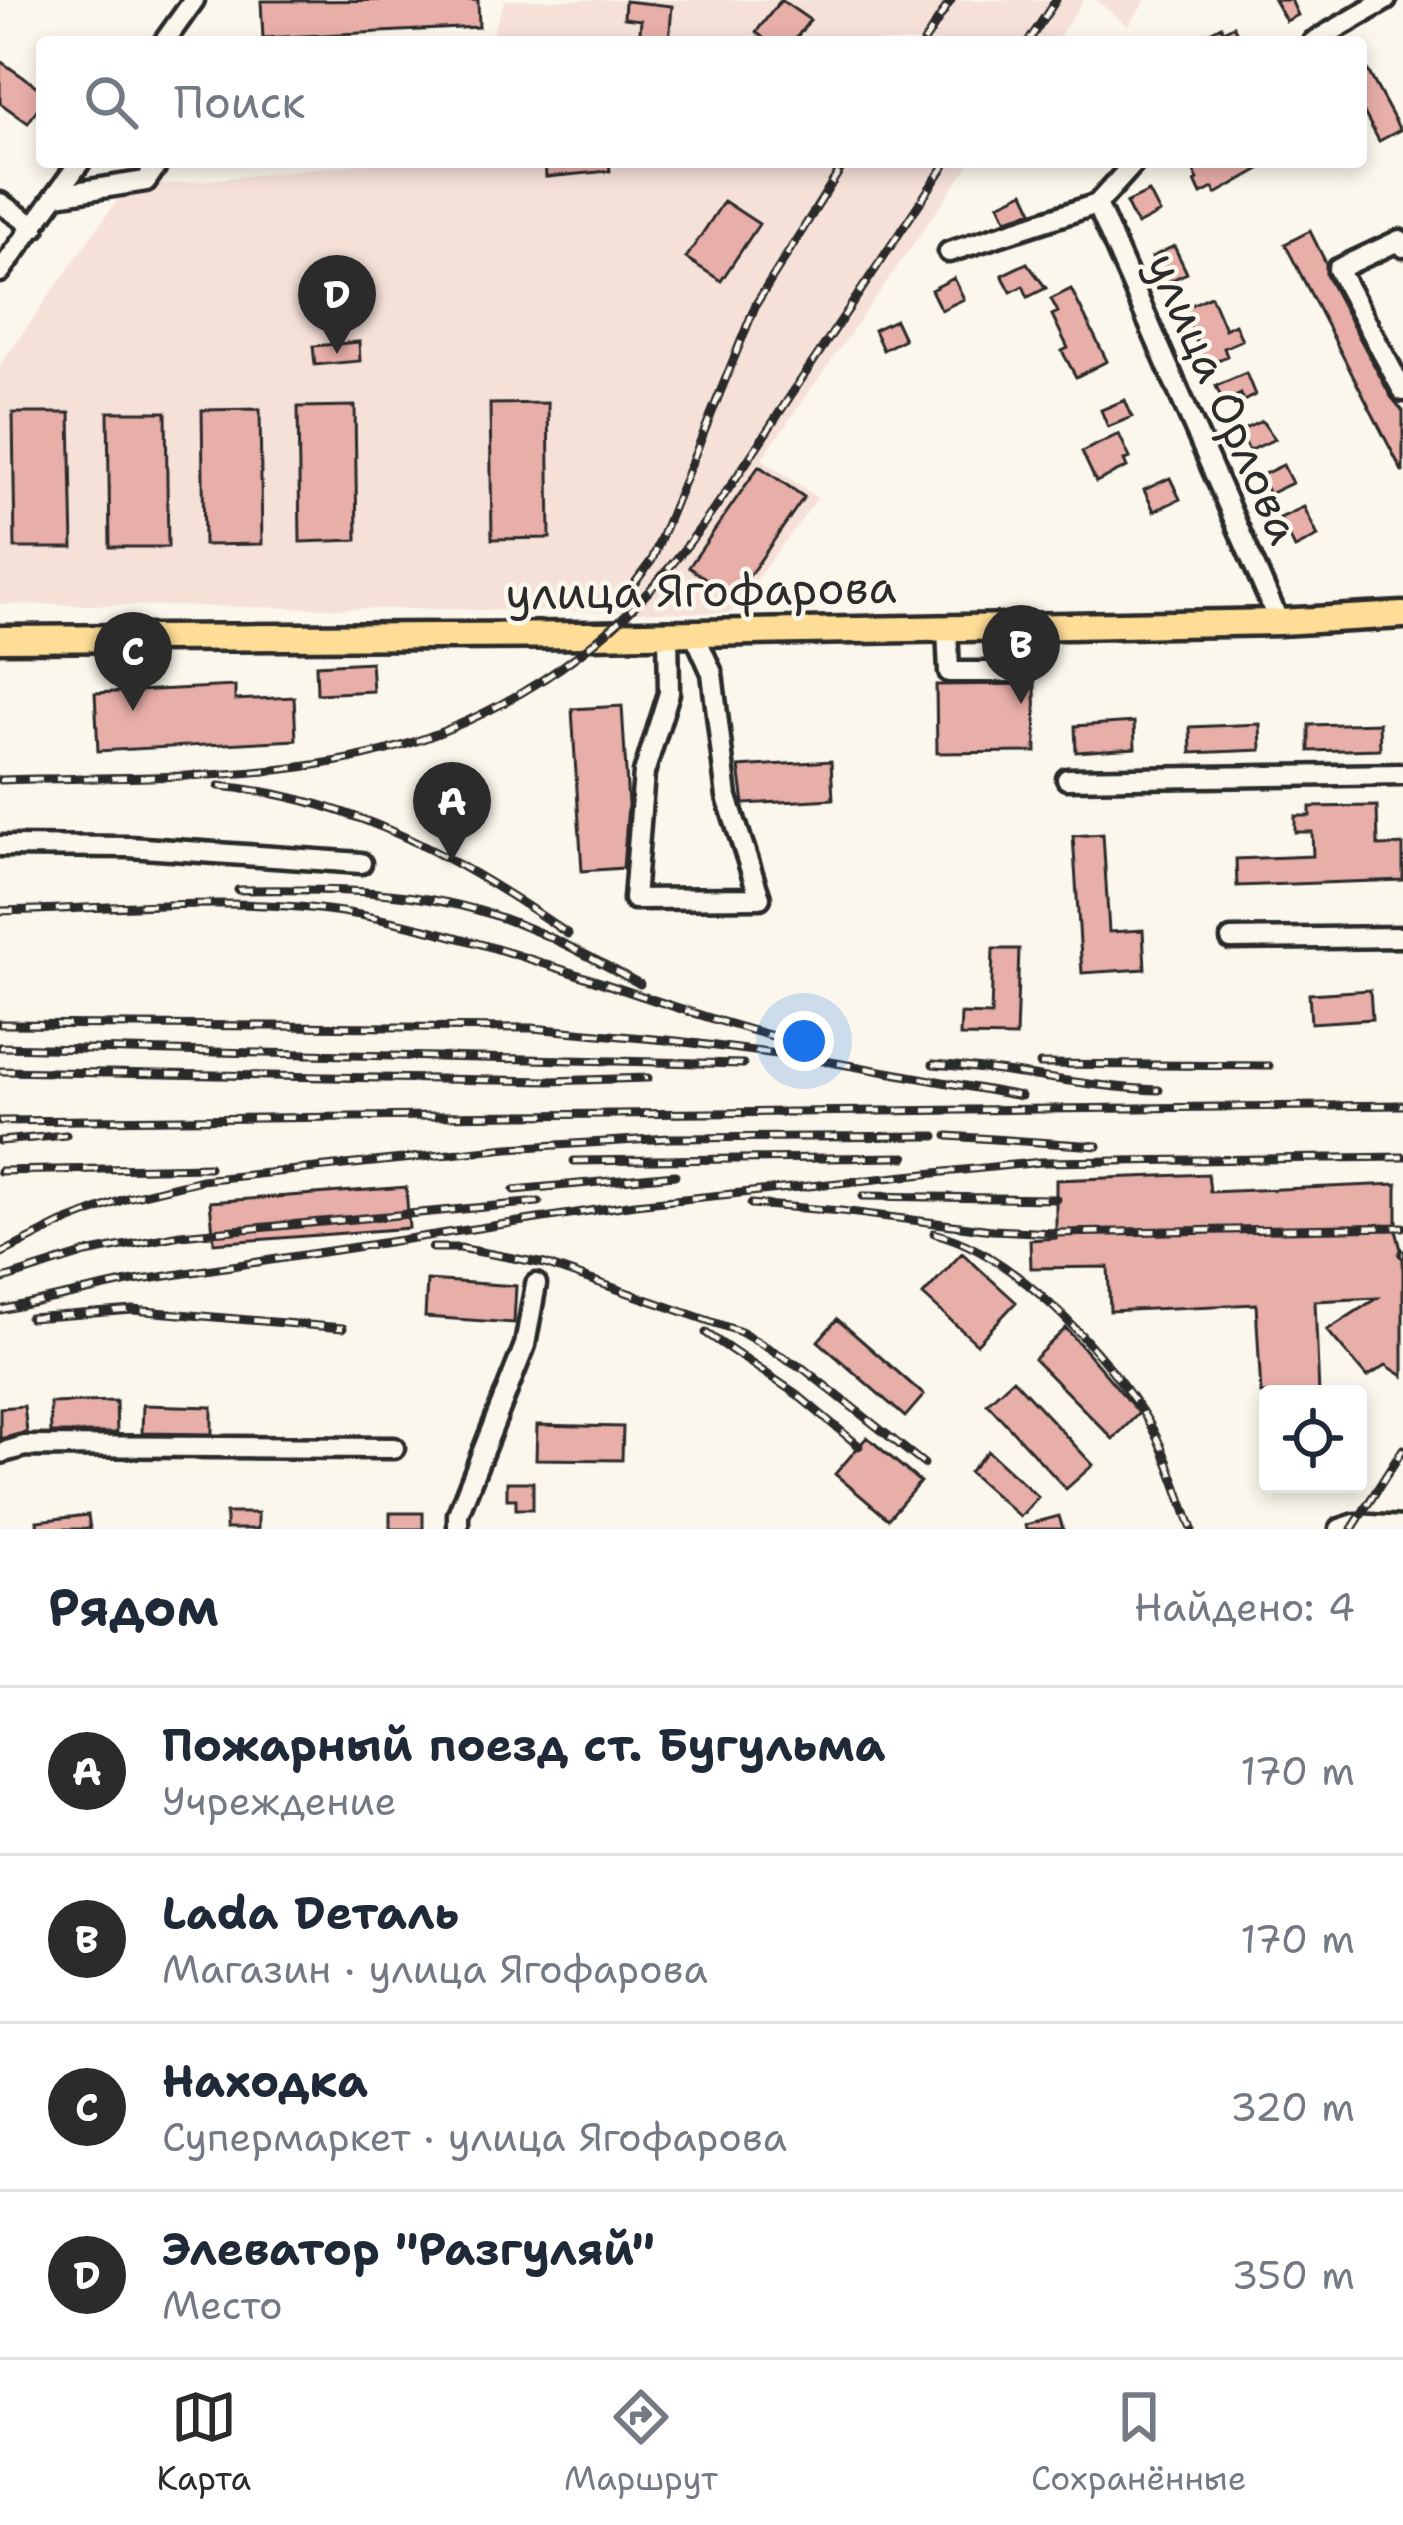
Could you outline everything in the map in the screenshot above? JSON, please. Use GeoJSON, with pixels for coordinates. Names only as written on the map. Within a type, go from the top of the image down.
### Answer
{"type":"FeatureCollection","features":[{"type":"Feature","properties":{"kind":"main road","name":"улица Ягофарова"},"geometry":{"type":"LineString","coordinates":[[0,639],[681,633],[1279,622],[1403,615]]}},
{"type":"Feature","properties":{"kind":"street"},"geometry":{"type":"LineString","coordinates":[[168,36],[194,0]]}},
{"type":"Feature","properties":{"kind":"street"},"geometry":{"type":"LineString","coordinates":[[1323,36],[1386,0]]}},
{"type":"Feature","properties":{"kind":"street"},"geometry":{"type":"LineString","coordinates":[[0,272],[76,168]]}},
{"type":"Feature","properties":{"kind":"street"},"geometry":{"type":"LineString","coordinates":[[57,195],[146,181],[155,168]]}},
{"type":"Feature","properties":{"kind":"street"},"geometry":{"type":"LineString","coordinates":[[950,252],[1097,204],[1130,168]]}},
{"type":"Feature","properties":{"kind":"street"},"geometry":{"type":"LineString","coordinates":[[0,202],[34,226]]}},
{"type":"Feature","properties":{"kind":"street","name":"улица Орлова"},"geometry":{"type":"LineString","coordinates":[[1097,204],[1279,622]]}},
{"type":"Feature","properties":{"kind":"street"},"geometry":{"type":"LineString","coordinates":[[1403,247],[1400,240],[1338,269],[1403,391]]}},
{"type":"Feature","properties":{"kind":"street"},"geometry":{"type":"LineString","coordinates":[[947,628],[949,672],[1021,672],[1021,627]]}},
{"type":"Feature","properties":{"kind":"street"},"geometry":{"type":"LineString","coordinates":[[681,633],[712,673],[727,797],[760,898],[634,899],[644,773],[669,693],[681,633]]}},
{"type":"Feature","properties":{"kind":"street"},"geometry":{"type":"LineString","coordinates":[[1067,779],[1403,774]]}},
{"type":"Feature","properties":{"kind":"street"},"geometry":{"type":"LineString","coordinates":[[0,846],[129,847],[361,863]]}},
{"type":"Feature","properties":{"kind":"street"},"geometry":{"type":"LineString","coordinates":[[1231,940],[1403,937]]}},
{"type":"Feature","properties":{"kind":"street"},"geometry":{"type":"LineString","coordinates":[[458,1522],[525,1346],[536,1284]]}},
{"type":"Feature","properties":{"kind":"street"},"geometry":{"type":"LineString","coordinates":[[0,1453],[26,1446],[394,1448]]}},
{"type":"Feature","properties":{"kind":"street"},"geometry":{"type":"LineString","coordinates":[[1340,1529],[1355,1524],[1403,1528]]}},
{"type":"Feature","properties":{"kind":"shaded area"},"geometry":{"type":"Polygon","coordinates":[[[505,0],[1084,0],[1059,36],[491,36],[505,0]]]}},
{"type":"Feature","properties":{"kind":"shaded area"},"geometry":{"type":"Polygon","coordinates":[[[1096,0],[1146,0],[1128,26],[1096,0]]]}},
{"type":"Feature","properties":{"kind":"shaded area"},"geometry":{"type":"Polygon","coordinates":[[[320,168],[967,168],[762,459],[818,498],[731,613],[0,604],[0,365],[125,189],[320,168]]]}},
{"type":"Feature","properties":{"kind":"building"},"geometry":{"type":"Polygon","coordinates":[[[478,0],[479,27],[263,36],[261,1],[478,0]]]}},
{"type":"Feature","properties":{"kind":"building"},"geometry":{"type":"Polygon","coordinates":[[[781,0],[810,20],[798,36],[756,32],[781,0]]]}},
{"type":"Feature","properties":{"kind":"building"},"geometry":{"type":"Polygon","coordinates":[[[1274,0],[1291,0],[1298,15],[1286,21],[1274,0]]]}},
{"type":"Feature","properties":{"kind":"building"},"geometry":{"type":"Polygon","coordinates":[[[625,1],[672,6],[670,36],[640,36],[641,20],[624,18],[625,1]]]}},
{"type":"Feature","properties":{"kind":"building"},"geometry":{"type":"Polygon","coordinates":[[[1233,26],[1239,36],[1210,36],[1233,26]]]}},
{"type":"Feature","properties":{"kind":"building"},"geometry":{"type":"Polygon","coordinates":[[[0,61],[36,86],[36,111],[28,123],[0,103],[0,61]]]}},
{"type":"Feature","properties":{"kind":"building"},"geometry":{"type":"Polygon","coordinates":[[[1367,69],[1400,130],[1379,141],[1367,118],[1367,69]]]}},
{"type":"Feature","properties":{"kind":"building"},"geometry":{"type":"Polygon","coordinates":[[[545,168],[610,168],[610,171],[546,177],[545,168]]]}},
{"type":"Feature","properties":{"kind":"building"},"geometry":{"type":"Polygon","coordinates":[[[1192,168],[1262,168],[1216,194],[1213,188],[1201,194],[1192,168]]]}},
{"type":"Feature","properties":{"kind":"building"},"geometry":{"type":"Polygon","coordinates":[[[1024,192],[1033,211],[1006,219],[999,204],[1024,192]]]}},
{"type":"Feature","properties":{"kind":"building"},"geometry":{"type":"Polygon","coordinates":[[[1149,192],[1160,213],[1137,225],[1126,203],[1149,192]]]}},
{"type":"Feature","properties":{"kind":"building"},"geometry":{"type":"Polygon","coordinates":[[[724,201],[759,224],[721,281],[686,258],[724,201]]]}},
{"type":"Feature","properties":{"kind":"building"},"geometry":{"type":"Polygon","coordinates":[[[1310,231],[1326,263],[1326,275],[1403,411],[1403,473],[1285,244],[1310,231]]]}},
{"type":"Feature","properties":{"kind":"building"},"geometry":{"type":"Polygon","coordinates":[[[1174,246],[1187,273],[1165,283],[1152,257],[1174,246]]]}},
{"type":"Feature","properties":{"kind":"building"},"geometry":{"type":"Polygon","coordinates":[[[1027,263],[1046,288],[1028,297],[1023,286],[1011,292],[1002,275],[1027,263]]]}},
{"type":"Feature","properties":{"kind":"building"},"geometry":{"type":"Polygon","coordinates":[[[954,278],[964,299],[941,310],[931,290],[954,278]]]}},
{"type":"Feature","properties":{"kind":"building"},"geometry":{"type":"Polygon","coordinates":[[[1071,289],[1107,361],[1076,377],[1062,351],[1068,348],[1052,315],[1058,312],[1051,299],[1071,289]]]}},
{"type":"Feature","properties":{"kind":"building"},"geometry":{"type":"Polygon","coordinates":[[[1211,296],[1225,329],[1235,324],[1242,340],[1224,348],[1227,356],[1207,365],[1182,309],[1211,296]]]}},
{"type":"Feature","properties":{"kind":"building"},"geometry":{"type":"Polygon","coordinates":[[[895,320],[904,339],[883,350],[874,330],[895,320]]]}},
{"type":"Feature","properties":{"kind":"building"},"geometry":{"type":"Polygon","coordinates":[[[359,342],[360,361],[315,365],[313,346],[359,342]]]}},
{"type":"Feature","properties":{"kind":"building"},"geometry":{"type":"Polygon","coordinates":[[[1246,373],[1255,395],[1243,401],[1241,394],[1223,402],[1216,386],[1246,373]]]}},
{"type":"Feature","properties":{"kind":"building"},"geometry":{"type":"Polygon","coordinates":[[[1125,400],[1132,417],[1108,427],[1101,410],[1125,400]]]}},
{"type":"Feature","properties":{"kind":"building"},"geometry":{"type":"Polygon","coordinates":[[[548,403],[550,538],[492,539],[490,404],[548,403]]]}},
{"type":"Feature","properties":{"kind":"building"},"geometry":{"type":"Polygon","coordinates":[[[355,406],[357,540],[300,542],[298,407],[355,406]]]}},
{"type":"Feature","properties":{"kind":"building"},"geometry":{"type":"Polygon","coordinates":[[[260,409],[262,544],[204,545],[202,410],[260,409]]]}},
{"type":"Feature","properties":{"kind":"building"},"geometry":{"type":"Polygon","coordinates":[[[108,412],[166,412],[168,547],[110,547],[108,412]]]}},
{"type":"Feature","properties":{"kind":"building"},"geometry":{"type":"Polygon","coordinates":[[[13,413],[70,413],[73,548],[15,548],[13,413]]]}},
{"type":"Feature","properties":{"kind":"building"},"geometry":{"type":"Polygon","coordinates":[[[1262,421],[1275,439],[1249,451],[1240,431],[1262,421]]]}},
{"type":"Feature","properties":{"kind":"building"},"geometry":{"type":"Polygon","coordinates":[[[1119,434],[1130,458],[1124,460],[1127,467],[1096,482],[1082,452],[1119,434]]]}},
{"type":"Feature","properties":{"kind":"building"},"geometry":{"type":"Polygon","coordinates":[[[1283,465],[1292,483],[1269,494],[1260,476],[1283,465]]]}},
{"type":"Feature","properties":{"kind":"building"},"geometry":{"type":"Polygon","coordinates":[[[759,466],[804,497],[734,598],[689,567],[759,466]]]}},
{"type":"Feature","properties":{"kind":"building"},"geometry":{"type":"Polygon","coordinates":[[[1170,478],[1180,499],[1154,511],[1144,490],[1170,478]]]}},
{"type":"Feature","properties":{"kind":"building"},"geometry":{"type":"Polygon","coordinates":[[[1304,507],[1318,536],[1295,548],[1280,518],[1304,507]]]}},
{"type":"Feature","properties":{"kind":"building"},"geometry":{"type":"Polygon","coordinates":[[[371,662],[373,691],[317,694],[316,665],[371,662]]]}},
{"type":"Feature","properties":{"kind":"building"},"geometry":{"type":"Polygon","coordinates":[[[1035,684],[1036,752],[937,753],[936,685],[1035,684]]]}},
{"type":"Feature","properties":{"kind":"building"},"geometry":{"type":"Polygon","coordinates":[[[235,686],[235,700],[294,697],[296,740],[98,751],[95,693],[235,686]]]}},
{"type":"Feature","properties":{"kind":"building"},"geometry":{"type":"Polygon","coordinates":[[[622,706],[628,805],[623,868],[582,871],[572,709],[622,706]]]}},
{"type":"Feature","properties":{"kind":"building"},"geometry":{"type":"Polygon","coordinates":[[[1134,722],[1135,748],[1076,752],[1075,726],[1134,722]]]}},
{"type":"Feature","properties":{"kind":"building"},"geometry":{"type":"Polygon","coordinates":[[[1379,723],[1380,749],[1309,751],[1309,725],[1379,723]]]}},
{"type":"Feature","properties":{"kind":"building"},"geometry":{"type":"Polygon","coordinates":[[[1260,724],[1261,750],[1191,753],[1190,727],[1260,724]]]}},
{"type":"Feature","properties":{"kind":"building"},"geometry":{"type":"Polygon","coordinates":[[[831,761],[833,799],[744,804],[739,767],[831,761]]]}},
{"type":"Feature","properties":{"kind":"building"},"geometry":{"type":"Polygon","coordinates":[[[1377,806],[1378,846],[1403,845],[1403,880],[1237,886],[1236,859],[1313,856],[1312,832],[1295,832],[1295,816],[1310,816],[1310,807],[1377,806]]]}},
{"type":"Feature","properties":{"kind":"building"},"geometry":{"type":"Polygon","coordinates":[[[1103,834],[1109,932],[1143,930],[1145,969],[1082,973],[1073,836],[1103,834]]]}},
{"type":"Feature","properties":{"kind":"building"},"geometry":{"type":"Polygon","coordinates":[[[993,949],[1019,949],[1016,1037],[960,1036],[961,1014],[991,1015],[993,949]]]}},
{"type":"Feature","properties":{"kind":"building"},"geometry":{"type":"Polygon","coordinates":[[[1370,990],[1372,1019],[1311,1023],[1309,994],[1370,990]]]}},
{"type":"Feature","properties":{"kind":"building"},"geometry":{"type":"Polygon","coordinates":[[[1208,1174],[1210,1192],[1397,1184],[1397,1234],[1403,1257],[1403,1376],[1386,1365],[1367,1377],[1327,1330],[1377,1298],[1315,1301],[1319,1385],[1260,1385],[1256,1304],[1110,1311],[1108,1267],[1031,1268],[1030,1240],[1056,1238],[1056,1180],[1208,1174]]]}},
{"type":"Feature","properties":{"kind":"building"},"geometry":{"type":"Polygon","coordinates":[[[406,1187],[409,1228],[214,1243],[210,1202],[406,1187]]]}},
{"type":"Feature","properties":{"kind":"building"},"geometry":{"type":"Polygon","coordinates":[[[962,1253],[1016,1302],[977,1344],[923,1295],[962,1253]]]}},
{"type":"Feature","properties":{"kind":"building"},"geometry":{"type":"Polygon","coordinates":[[[427,1280],[516,1286],[514,1323],[425,1317],[427,1280]]]}},
{"type":"Feature","properties":{"kind":"building"},"geometry":{"type":"Polygon","coordinates":[[[837,1319],[924,1395],[905,1417],[818,1341],[837,1319]]]}},
{"type":"Feature","properties":{"kind":"building"},"geometry":{"type":"Polygon","coordinates":[[[1066,1328],[1139,1413],[1113,1439],[1034,1359],[1066,1328]]]}},
{"type":"Feature","properties":{"kind":"building"},"geometry":{"type":"Polygon","coordinates":[[[1013,1379],[1093,1465],[1066,1489],[987,1403],[1013,1379]]]}},
{"type":"Feature","properties":{"kind":"building"},"geometry":{"type":"Polygon","coordinates":[[[116,1401],[117,1433],[51,1433],[50,1403],[116,1401]]]}},
{"type":"Feature","properties":{"kind":"building"},"geometry":{"type":"Polygon","coordinates":[[[143,1405],[212,1407],[212,1434],[142,1433],[143,1405]]]}},
{"type":"Feature","properties":{"kind":"building"},"geometry":{"type":"Polygon","coordinates":[[[24,1406],[27,1432],[0,1439],[0,1408],[24,1406]]]}},
{"type":"Feature","properties":{"kind":"building"},"geometry":{"type":"Polygon","coordinates":[[[537,1425],[623,1427],[622,1460],[536,1459],[537,1425]]]}},
{"type":"Feature","properties":{"kind":"building"},"geometry":{"type":"Polygon","coordinates":[[[867,1437],[920,1482],[888,1519],[835,1474],[867,1437]]]}},
{"type":"Feature","properties":{"kind":"building"},"geometry":{"type":"Polygon","coordinates":[[[988,1451],[1038,1497],[1020,1517],[969,1472],[988,1451]]]}},
{"type":"Feature","properties":{"kind":"building"},"geometry":{"type":"Polygon","coordinates":[[[507,1482],[533,1482],[533,1509],[516,1509],[516,1499],[507,1499],[507,1482]]]}},
{"type":"Feature","properties":{"kind":"building"},"geometry":{"type":"Polygon","coordinates":[[[226,1513],[258,1513],[258,1529],[226,1529],[226,1513]]]}},
{"type":"Feature","properties":{"kind":"building"},"geometry":{"type":"Polygon","coordinates":[[[390,1513],[423,1513],[423,1529],[390,1529],[390,1513]]]}},
{"type":"Feature","properties":{"kind":"building"},"geometry":{"type":"Polygon","coordinates":[[[88,1515],[90,1529],[38,1529],[37,1521],[88,1515]]]}},
{"type":"Feature","properties":{"kind":"building"},"geometry":{"type":"Polygon","coordinates":[[[1059,1516],[1063,1529],[1026,1529],[1025,1525],[1059,1516]]]}},
{"type":"Feature","properties":{"kind":"railway"},"geometry":{"type":"LineString","coordinates":[[928,36],[951,0]]}},
{"type":"Feature","properties":{"kind":"railway"},"geometry":{"type":"LineString","coordinates":[[1032,36],[1056,0]]}},
{"type":"Feature","properties":{"kind":"railway"},"geometry":{"type":"LineString","coordinates":[[634,584],[652,560],[756,304],[841,168]]}},
{"type":"Feature","properties":{"kind":"railway"},"geometry":{"type":"LineString","coordinates":[[0,780],[228,774],[363,756],[485,713],[561,668],[628,613],[694,536],[943,168]]}},
{"type":"Feature","properties":{"kind":"railway"},"geometry":{"type":"LineString","coordinates":[[219,786],[314,803],[403,836],[488,881],[568,934]]}},
{"type":"Feature","properties":{"kind":"railway"},"geometry":{"type":"LineString","coordinates":[[238,890],[373,893],[440,901],[540,933],[640,984]]}},
{"type":"Feature","properties":{"kind":"railway"},"geometry":{"type":"LineString","coordinates":[[0,911],[220,904],[348,913],[461,938],[796,1042]]}},
{"type":"Feature","properties":{"kind":"railway"},"geometry":{"type":"LineString","coordinates":[[0,1024],[532,1028],[808,1058],[1021,1096]]}},
{"type":"Feature","properties":{"kind":"railway"},"geometry":{"type":"LineString","coordinates":[[0,1047],[743,1064]]}},
{"type":"Feature","properties":{"kind":"railway"},"geometry":{"type":"LineString","coordinates":[[933,1064],[1159,1090]]}},
{"type":"Feature","properties":{"kind":"railway"},"geometry":{"type":"LineString","coordinates":[[1040,1064],[1269,1066]]}},
{"type":"Feature","properties":{"kind":"railway"},"geometry":{"type":"LineString","coordinates":[[0,1071],[549,1081],[648,1078]]}},
{"type":"Feature","properties":{"kind":"railway"},"geometry":{"type":"LineString","coordinates":[[0,1121],[1403,1105]]}},
{"type":"Feature","properties":{"kind":"railway"},"geometry":{"type":"LineString","coordinates":[[0,1141],[66,1135]]}},
{"type":"Feature","properties":{"kind":"railway"},"geometry":{"type":"LineString","coordinates":[[0,1254],[127,1198],[201,1180],[508,1148],[669,1138],[935,1136]]}},
{"type":"Feature","properties":{"kind":"railway"},"geometry":{"type":"LineString","coordinates":[[948,1136],[1098,1146]]}},
{"type":"Feature","properties":{"kind":"railway"},"geometry":{"type":"LineString","coordinates":[[574,1161],[905,1157]]}},
{"type":"Feature","properties":{"kind":"railway"},"geometry":{"type":"LineString","coordinates":[[0,1310],[128,1282],[635,1204],[1041,1162],[1403,1157]]}},
{"type":"Feature","properties":{"kind":"railway"},"geometry":{"type":"LineString","coordinates":[[0,1171],[209,1167]]}},
{"type":"Feature","properties":{"kind":"railway"},"geometry":{"type":"LineString","coordinates":[[514,1190],[675,1175]]}},
{"type":"Feature","properties":{"kind":"railway"},"geometry":{"type":"LineString","coordinates":[[863,1196],[1056,1199]]}},
{"type":"Feature","properties":{"kind":"railway"},"geometry":{"type":"LineString","coordinates":[[0,1280],[86,1253],[180,1235],[539,1202]]}},
{"type":"Feature","properties":{"kind":"railway"},"geometry":{"type":"LineString","coordinates":[[751,1204],[1056,1233],[1403,1227]]}},
{"type":"Feature","properties":{"kind":"railway"},"geometry":{"type":"LineString","coordinates":[[934,1233],[964,1244],[1023,1280],[1101,1357],[1149,1424],[1192,1529]]}},
{"type":"Feature","properties":{"kind":"railway"},"geometry":{"type":"LineString","coordinates":[[432,1248],[460,1248],[545,1264],[741,1332],[804,1369],[924,1464]]}},
{"type":"Feature","properties":{"kind":"railway"},"geometry":{"type":"LineString","coordinates":[[30,1318],[133,1310],[343,1328]]}},
{"type":"Feature","properties":{"kind":"railway"},"geometry":{"type":"LineString","coordinates":[[706,1333],[795,1393],[859,1446]]}},
{"type":"Feature","properties":{"kind":"railway"},"geometry":{"type":"LineString","coordinates":[[1352,1529],[1403,1449]]}},
{"type":"Feature","properties":{"kind":"place","name":"Элеватор \"Разгуляй\""},"geometry":{"type":"Point","coordinates":[337,354]}},
{"type":"Feature","properties":{"kind":"place","name":"Lada Dеталь"},"geometry":{"type":"Point","coordinates":[1021,704]}},
{"type":"Feature","properties":{"kind":"place","name":"Находка"},"geometry":{"type":"Point","coordinates":[133,711]}},
{"type":"Feature","properties":{"kind":"place","name":"Пожарный поезд ст. Бугульма"},"geometry":{"type":"Point","coordinates":[452,861]}}]}
